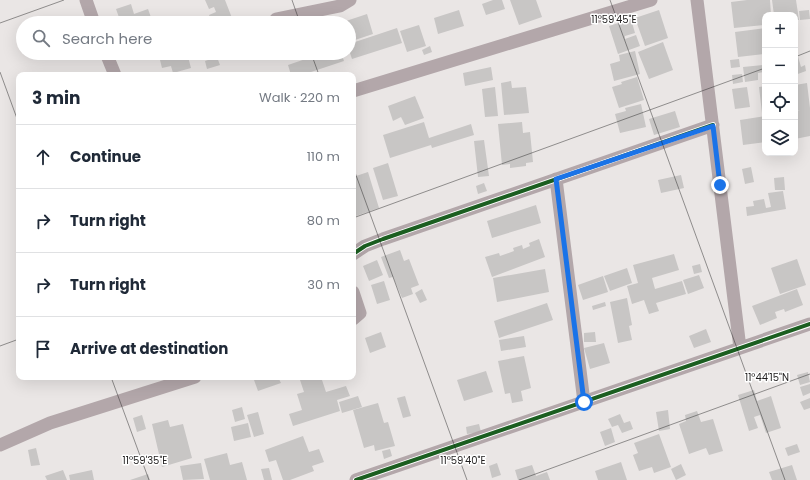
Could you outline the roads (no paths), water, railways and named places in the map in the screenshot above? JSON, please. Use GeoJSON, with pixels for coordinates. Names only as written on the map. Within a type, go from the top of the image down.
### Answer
{"type":"FeatureCollection","features":[{"type":"Feature","properties":{"kind":"street"},"geometry":{"type":"LineString","coordinates":[[86,0],[92,16]]}},
{"type":"Feature","properties":{"kind":"street"},"geometry":{"type":"LineString","coordinates":[[291,16],[340,6],[350,0]]}},
{"type":"Feature","properties":{"kind":"street"},"geometry":{"type":"LineString","coordinates":[[356,90],[651,0]]}},
{"type":"Feature","properties":{"kind":"street"},"geometry":{"type":"LineString","coordinates":[[697,0],[740,348]]}},
{"type":"Feature","properties":{"kind":"street"},"geometry":{"type":"LineString","coordinates":[[109,60],[114,72]]}},
{"type":"Feature","properties":{"kind":"street"},"geometry":{"type":"LineString","coordinates":[[356,252],[365,246],[384,239],[713,126]]}},
{"type":"Feature","properties":{"kind":"street"},"geometry":{"type":"LineString","coordinates":[[556,179],[584,402]]}},
{"type":"Feature","properties":{"kind":"street"},"geometry":{"type":"LineString","coordinates":[[356,301],[360,313],[356,316]]}},
{"type":"Feature","properties":{"kind":"street"},"geometry":{"type":"LineString","coordinates":[[356,480],[810,324]]}},
{"type":"Feature","properties":{"kind":"street"},"geometry":{"type":"LineString","coordinates":[[0,445],[50,423],[185,380]]}}]}
